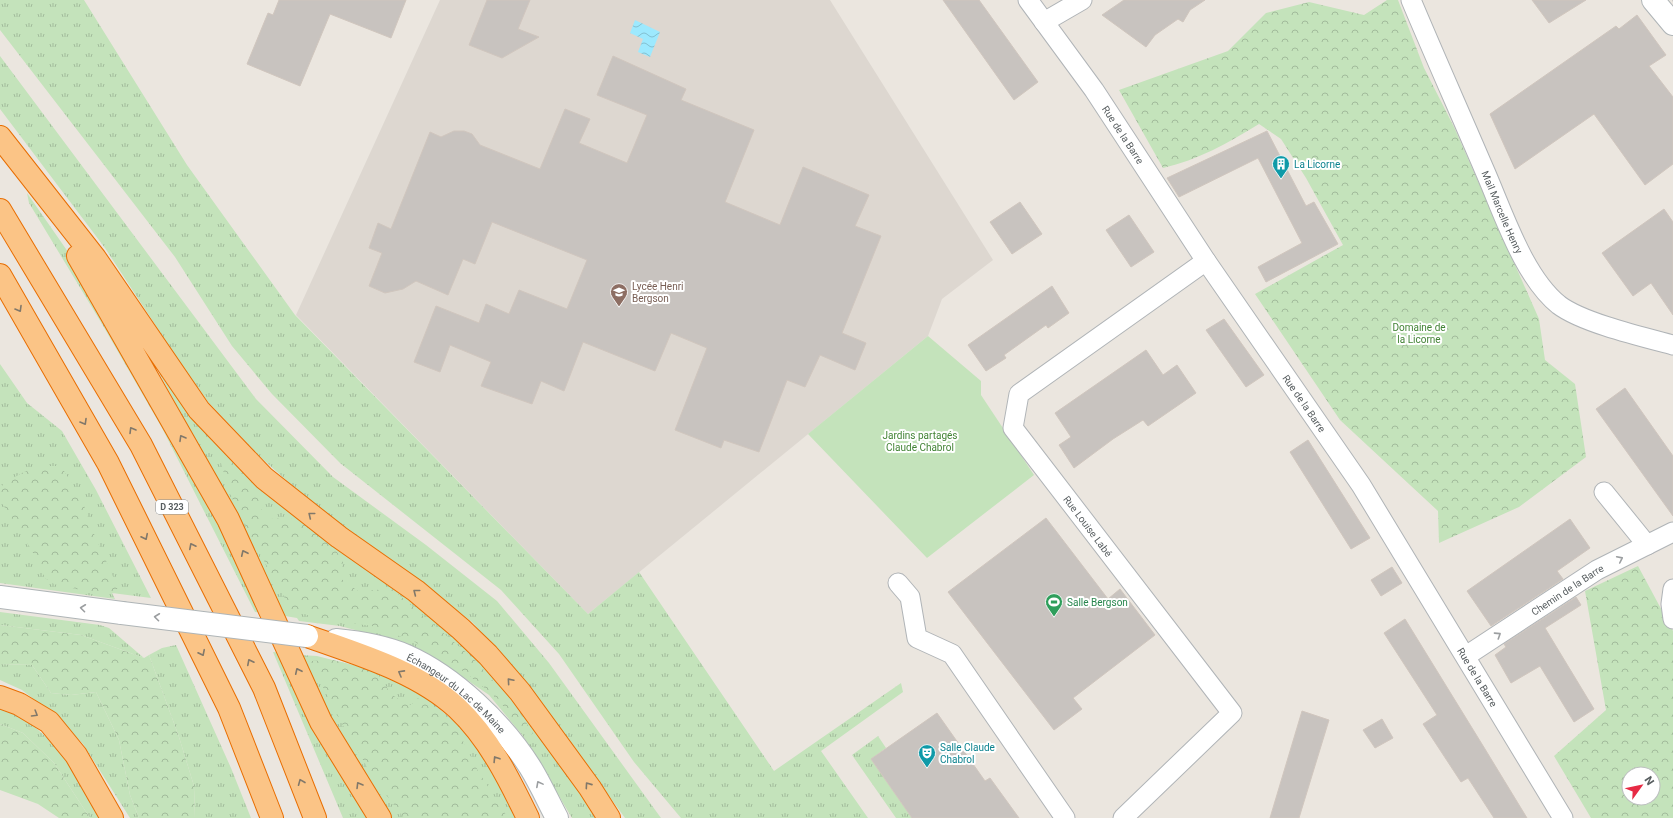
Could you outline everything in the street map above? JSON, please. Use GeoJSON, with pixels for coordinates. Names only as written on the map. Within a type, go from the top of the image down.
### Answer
{"type":"FeatureCollection","features":[{"type":"Feature","properties":{"kind":"highway"},"geometry":{"type":"LineString","coordinates":[[0,137],[95,258],[199,410],[264,478],[339,537],[416,591],[461,629],[488,655],[520,692],[590,788],[609,818]]}},
{"type":"Feature","properties":{"kind":"highway"},"geometry":{"type":"LineString","coordinates":[[38,185],[228,519],[321,722],[380,818]]}},
{"type":"Feature","properties":{"kind":"highway","name":"D 323"},"geometry":{"type":"LineString","coordinates":[[0,210],[141,445],[264,688],[315,818]]}},
{"type":"Feature","properties":{"kind":"highway"},"geometry":{"type":"LineString","coordinates":[[0,275],[108,463],[229,708],[272,818]]}},
{"type":"Feature","properties":{"kind":"highway"},"geometry":{"type":"LineString","coordinates":[[307,636],[385,664],[438,694],[456,708],[495,756],[528,818]]}},
{"type":"Feature","properties":{"kind":"highway"},"geometry":{"type":"LineString","coordinates":[[0,696],[19,704],[49,722],[76,755],[112,818]]}},
{"type":"Feature","properties":{"kind":"street","name":"Rue de la Barre"},"geometry":{"type":"LineString","coordinates":[[1028,0],[1094,90],[1206,262],[1361,485],[1563,818]]}},
{"type":"Feature","properties":{"kind":"street"},"geometry":{"type":"LineString","coordinates":[[1044,22],[1082,0]]}},
{"type":"Feature","properties":{"kind":"street","name":"Mail Marcelle Henry"},"geometry":{"type":"LineString","coordinates":[[1411,0],[1515,239],[1534,279],[1544,292],[1561,306],[1581,316],[1627,332],[1673,345]]}},
{"type":"Feature","properties":{"kind":"street"},"geometry":{"type":"LineString","coordinates":[[1653,0],[1673,24]]}},
{"type":"Feature","properties":{"kind":"street","name":"Rue Louise Labé"},"geometry":{"type":"LineString","coordinates":[[1124,818],[1232,713],[1013,428],[1019,394],[1206,262]]}},
{"type":"Feature","properties":{"kind":"street"},"geometry":{"type":"LineString","coordinates":[[1604,492],[1647,545]]}},
{"type":"Feature","properties":{"kind":"street","name":"Chemin de la Barre"},"geometry":{"type":"LineString","coordinates":[[1466,656],[1596,570],[1673,532]]}},
{"type":"Feature","properties":{"kind":"street"},"geometry":{"type":"LineString","coordinates":[[898,582],[910,597],[917,638],[952,654],[1065,818]]}},
{"type":"Feature","properties":{"kind":"street"},"geometry":{"type":"LineString","coordinates":[[1673,589],[1671,604],[1673,619]]}},
{"type":"Feature","properties":{"kind":"street","name":"Échangeur du Lac de Maine"},"geometry":{"type":"LineString","coordinates":[[0,598],[347,641],[407,656],[449,682],[478,704],[504,732],[530,767],[557,818]]}},
{"type":"Feature","properties":{"kind":"shaded area","name":"Lycée Henri Bergson"},"geometry":{"type":"Polygon","coordinates":[[[440,0],[830,0],[993,260],[942,299],[928,336],[588,614],[296,315],[440,0]]]}},
{"type":"Feature","properties":{"kind":"green space"},"geometry":{"type":"Polygon","coordinates":[[[0,0],[84,0],[187,165],[295,315],[588,614],[639,572],[774,771],[901,683],[903,692],[821,751],[868,818],[681,818],[634,762],[559,654],[501,590],[340,463],[272,394],[232,346],[175,257],[0,30],[0,0]]]}},
{"type":"Feature","properties":{"kind":"green space","name":"Domaine de la Licorne"},"geometry":{"type":"Polygon","coordinates":[[[1387,0],[1398,0],[1424,68],[1454,127],[1539,319],[1545,360],[1575,384],[1586,457],[1519,507],[1439,543],[1438,511],[1340,420],[1255,294],[1343,245],[1306,178],[1281,139],[1259,124],[1201,156],[1163,168],[1119,90],[1228,51],[1266,13],[1309,2],[1364,15],[1387,0]]]}},
{"type":"Feature","properties":{"kind":"green space"},"geometry":{"type":"Polygon","coordinates":[[[0,56],[256,399],[333,477],[426,545],[497,601],[549,663],[661,818],[625,818],[524,679],[472,622],[390,559],[321,511],[259,456],[208,402],[175,355],[105,248],[0,109],[0,56]]]}},
{"type":"Feature","properties":{"kind":"green space"},"geometry":{"type":"Polygon","coordinates":[[[27,193],[82,272],[141,370],[265,613],[255,612],[162,428],[102,324],[29,203],[27,193]]]}},
{"type":"Feature","properties":{"kind":"green space","name":"Jardins partagés Claude Chabrol"},"geometry":{"type":"Polygon","coordinates":[[[928,336],[981,381],[981,395],[1034,475],[927,558],[808,434],[928,336]]]}},
{"type":"Feature","properties":{"kind":"green space"},"geometry":{"type":"Polygon","coordinates":[[[151,358],[177,395],[404,589],[507,686],[601,818],[572,818],[523,736],[489,695],[438,660],[408,644],[340,626],[299,621],[297,618],[285,616],[230,503],[151,358]]]}},
{"type":"Feature","properties":{"kind":"green space"},"geometry":{"type":"Polygon","coordinates":[[[0,364],[27,403],[62,431],[96,490],[151,598],[112,593],[115,599],[0,583],[0,364]]]}},
{"type":"Feature","properties":{"kind":"green space"},"geometry":{"type":"Polygon","coordinates":[[[233,461],[264,494],[261,515],[270,519],[289,518],[302,522],[334,547],[343,562],[340,578],[358,591],[392,589],[476,661],[515,706],[533,733],[528,738],[497,698],[466,673],[415,642],[372,626],[321,619],[292,611],[254,543],[230,494],[221,463],[233,461]]]}},
{"type":"Feature","properties":{"kind":"green space"},"geometry":{"type":"Polygon","coordinates":[[[42,466],[61,466],[83,502],[91,527],[118,588],[112,593],[95,593],[54,584],[45,578],[31,549],[0,500],[0,489],[4,483],[24,472],[42,466]]]}},
{"type":"Feature","properties":{"kind":"green space"},"geometry":{"type":"Polygon","coordinates":[[[1638,566],[1673,631],[1673,818],[1591,818],[1554,756],[1606,710],[1585,591],[1638,566]]]}},
{"type":"Feature","properties":{"kind":"green space"},"geometry":{"type":"Polygon","coordinates":[[[0,612],[100,625],[109,628],[144,658],[81,635],[0,625],[0,612]]]}},
{"type":"Feature","properties":{"kind":"green space"},"geometry":{"type":"Polygon","coordinates":[[[0,625],[81,635],[144,658],[149,655],[179,737],[194,786],[195,818],[139,818],[130,795],[119,740],[96,692],[71,695],[51,693],[32,665],[0,664],[0,625]]]}},
{"type":"Feature","properties":{"kind":"green space"},"geometry":{"type":"Polygon","coordinates":[[[176,645],[231,768],[251,818],[195,818],[194,786],[179,737],[149,655],[162,648],[176,645]]]}},
{"type":"Feature","properties":{"kind":"green space"},"geometry":{"type":"Polygon","coordinates":[[[273,652],[284,653],[374,818],[343,818],[273,652]]]}},
{"type":"Feature","properties":{"kind":"green space"},"geometry":{"type":"Polygon","coordinates":[[[300,655],[317,656],[376,671],[423,695],[469,734],[502,785],[518,818],[392,818],[332,722],[300,655]]]}},
{"type":"Feature","properties":{"kind":"green space"},"geometry":{"type":"Polygon","coordinates":[[[333,660],[358,667],[377,675],[382,679],[389,691],[399,700],[411,705],[418,698],[443,714],[458,731],[478,771],[508,818],[404,818],[374,779],[337,715],[310,661],[333,660]]]}},
{"type":"Feature","properties":{"kind":"green space"},"geometry":{"type":"Polygon","coordinates":[[[0,664],[32,665],[51,693],[71,695],[96,692],[119,740],[130,795],[139,818],[130,818],[83,744],[59,719],[22,690],[0,680],[0,664]]]}},
{"type":"Feature","properties":{"kind":"green space"},"geometry":{"type":"Polygon","coordinates":[[[0,708],[28,722],[54,745],[71,768],[101,818],[90,818],[54,763],[23,733],[0,724],[0,708]]]}},
{"type":"Feature","properties":{"kind":"green space"},"geometry":{"type":"Polygon","coordinates":[[[0,724],[23,733],[54,763],[90,818],[59,818],[38,804],[0,790],[0,724]]]}},
{"type":"Feature","properties":{"kind":"green space"},"geometry":{"type":"Polygon","coordinates":[[[878,736],[886,748],[871,759],[912,818],[896,818],[852,755],[878,736]]]}},
{"type":"Feature","properties":{"kind":"water"},"geometry":{"type":"Polygon","coordinates":[[[635,20],[660,32],[650,57],[638,52],[643,39],[630,33],[635,20]]]}},
{"type":"Feature","properties":{"kind":"building"},"geometry":{"type":"Polygon","coordinates":[[[279,0],[406,0],[391,38],[330,14],[300,86],[247,64],[268,13],[273,15],[279,0]]]}},
{"type":"Feature","properties":{"kind":"building"},"geometry":{"type":"Polygon","coordinates":[[[487,0],[530,0],[518,29],[539,37],[502,58],[469,45],[487,0]]]}},
{"type":"Feature","properties":{"kind":"building"},"geometry":{"type":"Polygon","coordinates":[[[943,0],[979,0],[1038,82],[1014,100],[943,0]]]}},
{"type":"Feature","properties":{"kind":"building"},"geometry":{"type":"Polygon","coordinates":[[[1124,0],[1205,0],[1190,10],[1183,22],[1178,19],[1155,35],[1146,47],[1102,15],[1124,0]]]}},
{"type":"Feature","properties":{"kind":"building"},"geometry":{"type":"Polygon","coordinates":[[[1532,0],[1586,0],[1549,23],[1532,0]]]}},
{"type":"Feature","properties":{"kind":"building"},"geometry":{"type":"Polygon","coordinates":[[[1637,15],[1666,55],[1649,66],[1673,97],[1673,164],[1645,185],[1594,114],[1515,169],[1490,114],[1616,26],[1619,29],[1637,15]]]}},
{"type":"Feature","properties":{"kind":"building"},"geometry":{"type":"Polygon","coordinates":[[[613,56],[686,89],[681,100],[754,130],[725,202],[780,225],[803,167],[869,195],[855,226],[881,236],[842,333],[866,343],[855,370],[820,355],[805,387],[787,380],[759,452],[724,440],[721,448],[675,430],[707,348],[671,333],[655,371],[583,342],[564,391],[541,381],[532,404],[481,386],[491,362],[450,345],[440,372],[414,362],[436,306],[479,323],[486,304],[509,314],[519,290],[567,309],[587,260],[492,222],[475,264],[463,259],[448,295],[416,281],[403,289],[385,293],[369,286],[382,253],[369,248],[378,223],[391,229],[430,132],[441,137],[454,131],[464,131],[472,134],[480,145],[540,169],[565,109],[590,119],[579,143],[627,163],[647,115],[597,95],[613,56]]]}},
{"type":"Feature","properties":{"kind":"building","name":"La Licorne"},"geometry":{"type":"Polygon","coordinates":[[[1267,131],[1306,206],[1314,202],[1338,244],[1266,282],[1258,267],[1302,243],[1258,158],[1179,197],[1167,178],[1267,131]]]}},
{"type":"Feature","properties":{"kind":"building"},"geometry":{"type":"Polygon","coordinates":[[[1020,202],[1042,234],[1012,254],[990,222],[1020,202]]]}},
{"type":"Feature","properties":{"kind":"building"},"geometry":{"type":"Polygon","coordinates":[[[1664,209],[1673,222],[1673,315],[1651,283],[1633,296],[1602,253],[1664,209]]]}},
{"type":"Feature","properties":{"kind":"building"},"geometry":{"type":"Polygon","coordinates":[[[1129,215],[1154,252],[1131,267],[1106,230],[1129,215]]]}},
{"type":"Feature","properties":{"kind":"building"},"geometry":{"type":"Polygon","coordinates":[[[1052,286],[1069,313],[1048,328],[1046,325],[1004,355],[1006,358],[986,371],[968,345],[1052,286]]]}},
{"type":"Feature","properties":{"kind":"building"},"geometry":{"type":"Polygon","coordinates":[[[1224,319],[1264,375],[1246,387],[1206,330],[1224,319]]]}},
{"type":"Feature","properties":{"kind":"building"},"geometry":{"type":"Polygon","coordinates":[[[1146,350],[1163,375],[1177,365],[1196,393],[1148,426],[1143,420],[1113,439],[1074,468],[1059,445],[1071,437],[1055,413],[1146,350]]]}},
{"type":"Feature","properties":{"kind":"building"},"geometry":{"type":"Polygon","coordinates":[[[1625,388],[1673,456],[1673,516],[1596,409],[1625,388]]]}},
{"type":"Feature","properties":{"kind":"building"},"geometry":{"type":"Polygon","coordinates":[[[1308,440],[1370,538],[1351,549],[1290,452],[1308,440]]]}},
{"type":"Feature","properties":{"kind":"building","name":"Salle Bergson"},"geometry":{"type":"Polygon","coordinates":[[[1046,518],[1108,599],[1120,589],[1155,635],[1073,698],[1082,709],[1054,730],[948,592],[1046,518]]]}},
{"type":"Feature","properties":{"kind":"building"},"geometry":{"type":"Polygon","coordinates":[[[1570,519],[1590,548],[1557,571],[1563,579],[1491,626],[1467,591],[1570,519]]]}},
{"type":"Feature","properties":{"kind":"building"},"geometry":{"type":"Polygon","coordinates":[[[1392,567],[1402,583],[1381,596],[1371,580],[1392,567]]]}},
{"type":"Feature","properties":{"kind":"building"},"geometry":{"type":"Polygon","coordinates":[[[1576,597],[1581,605],[1545,628],[1594,709],[1574,722],[1540,666],[1511,683],[1495,655],[1506,647],[1504,644],[1576,597]]]}},
{"type":"Feature","properties":{"kind":"building"},"geometry":{"type":"Polygon","coordinates":[[[1405,619],[1527,818],[1494,818],[1468,778],[1461,782],[1423,724],[1437,715],[1384,633],[1405,619]]]}},
{"type":"Feature","properties":{"kind":"building"},"geometry":{"type":"Polygon","coordinates":[[[1302,711],[1329,720],[1299,818],[1270,818],[1302,711]]]}},
{"type":"Feature","properties":{"kind":"building","name":"Salle Claude Chabrol"},"geometry":{"type":"Polygon","coordinates":[[[937,713],[985,781],[990,778],[1019,818],[912,818],[871,759],[937,713]]]}},
{"type":"Feature","properties":{"kind":"building"},"geometry":{"type":"Polygon","coordinates":[[[1382,719],[1393,738],[1375,748],[1363,730],[1382,719]]]}},
{"type":"Feature","properties":{"kind":"place","name":"La Licorne"},"geometry":{"type":"Point","coordinates":[1281,179]}},
{"type":"Feature","properties":{"kind":"place","name":"Lycée Henri Bergson"},"geometry":{"type":"Point","coordinates":[619,307]}},
{"type":"Feature","properties":{"kind":"place","name":"Salle Bergson"},"geometry":{"type":"Point","coordinates":[1054,617]}},
{"type":"Feature","properties":{"kind":"place","name":"Salle Claude Chabrol"},"geometry":{"type":"Point","coordinates":[927,768]}}]}
